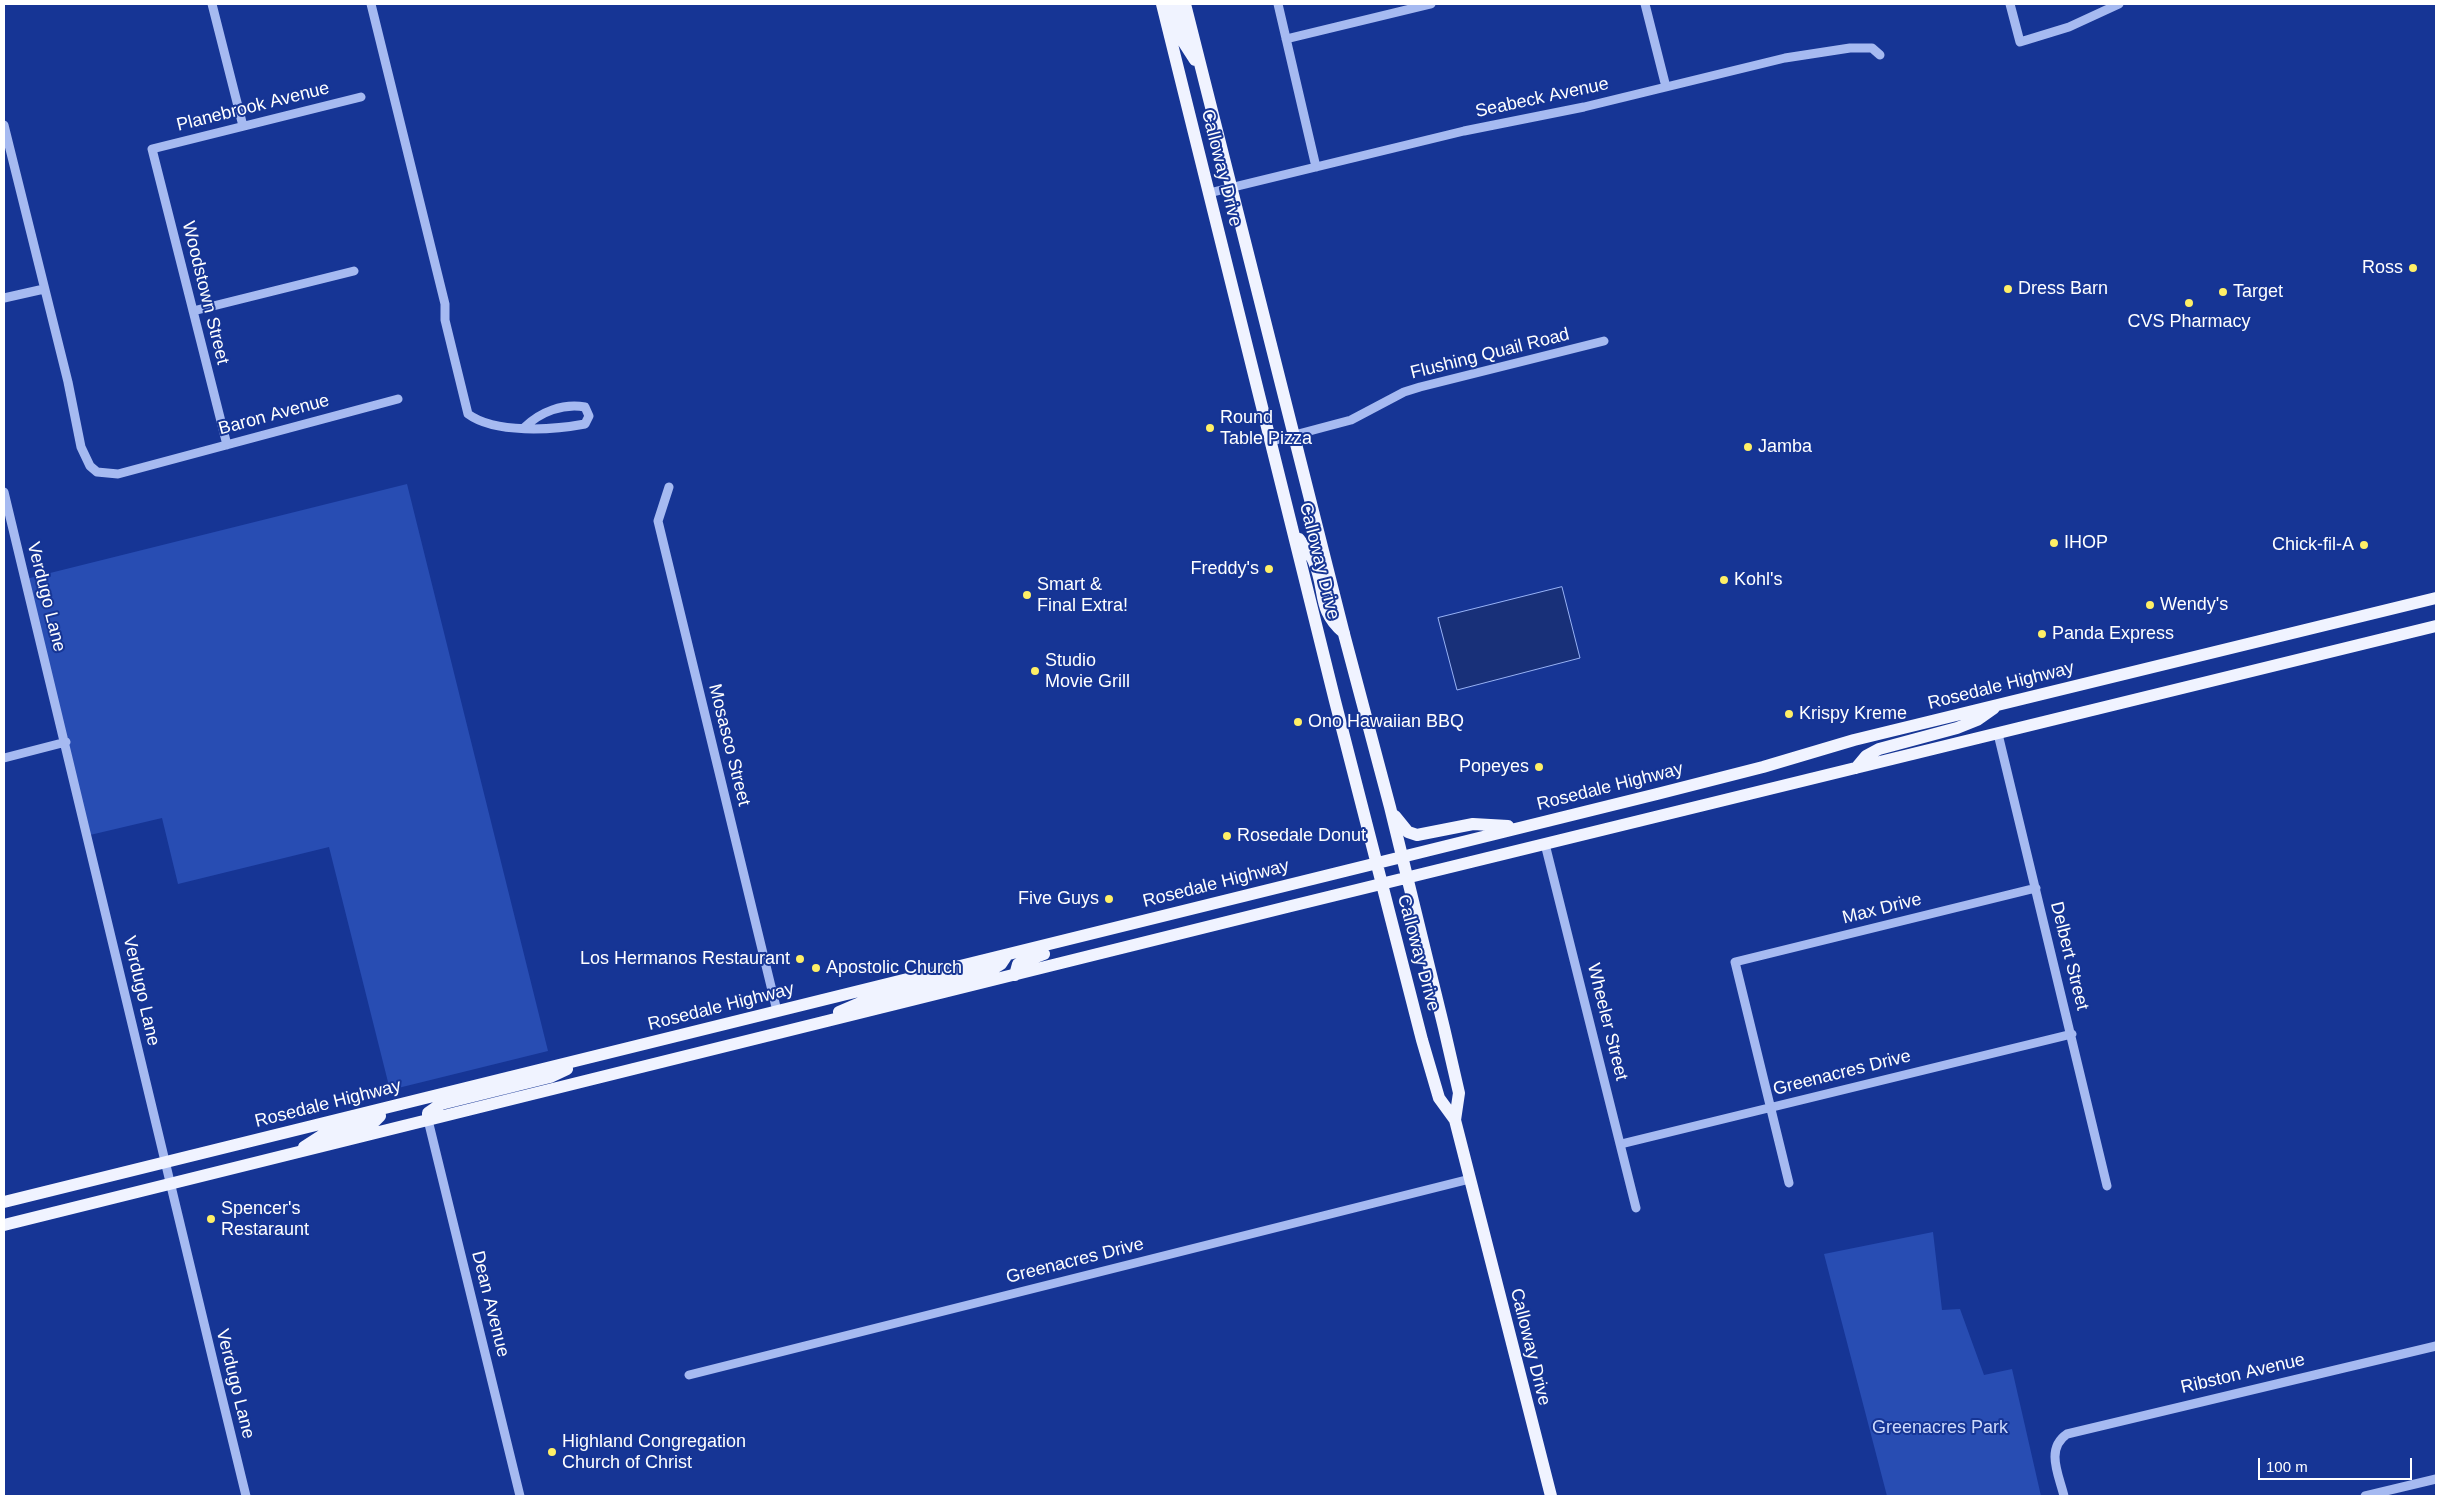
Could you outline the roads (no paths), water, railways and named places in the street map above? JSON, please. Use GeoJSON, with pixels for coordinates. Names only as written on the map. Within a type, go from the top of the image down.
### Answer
{"type":"FeatureCollection","features":[{"type":"Feature","properties":{"kind":"main road","name":"Calloway Drive"},"geometry":{"type":"LineString","coordinates":[[1162,4],[1376,862],[1439,1098],[1455,1120],[1548,1496]]}},
{"type":"Feature","properties":{"kind":"main road"},"geometry":{"type":"LineString","coordinates":[[1174,4],[1184,43],[1201,68]]}},
{"type":"Feature","properties":{"kind":"main road","name":"Calloway Drive"},"geometry":{"type":"LineString","coordinates":[[1185,4],[1402,856],[1459,1093],[1455,1120]]}},
{"type":"Feature","properties":{"kind":"main road"},"geometry":{"type":"LineString","coordinates":[[1294,530],[1314,562],[1326,614],[1332,623],[1344,634]]}},
{"type":"Feature","properties":{"kind":"main road","name":"Rosedale Highway"},"geometry":{"type":"LineString","coordinates":[[4,1202],[1696,784],[1854,740],[2436,598]]}},
{"type":"Feature","properties":{"kind":"main road"},"geometry":{"type":"LineString","coordinates":[[4,1225],[1382,884],[2436,626]]}},
{"type":"Feature","properties":{"kind":"main road"},"geometry":{"type":"LineString","coordinates":[[1856,768],[1866,756],[1879,749],[1957,728],[1977,720],[2000,704]]}},
{"type":"Feature","properties":{"kind":"main road"},"geometry":{"type":"LineString","coordinates":[[1390,807],[1402,826],[1408,832],[1417,835],[1473,824],[1505,826],[1538,823]]}},
{"type":"Feature","properties":{"kind":"main road"},"geometry":{"type":"LineString","coordinates":[[1015,975],[1018,964],[1023,960],[1084,944],[1114,928]]}},
{"type":"Feature","properties":{"kind":"main road"},"geometry":{"type":"LineString","coordinates":[[800,1028],[867,1000],[993,969],[1001,964],[1006,955]]}},
{"type":"Feature","properties":{"kind":"main road"},"geometry":{"type":"LineString","coordinates":[[428,1120],[428,1113],[441,1104],[550,1076],[587,1058]]}},
{"type":"Feature","properties":{"kind":"main road"},"geometry":{"type":"LineString","coordinates":[[295,1153],[321,1136],[375,1121],[380,1116],[379,1110]]}},
{"type":"Feature","properties":{"kind":"street"},"geometry":{"type":"LineString","coordinates":[[212,4],[244,126]]}},
{"type":"Feature","properties":{"kind":"street"},"geometry":{"type":"LineString","coordinates":[[371,4],[410,169],[445,304],[446,320],[468,414],[478,421],[498,427],[525,428],[567,427],[585,424],[589,416],[585,407],[567,407],[534,418],[525,428]]}},
{"type":"Feature","properties":{"kind":"street"},"geometry":{"type":"LineString","coordinates":[[1278,4],[1316,167]]}},
{"type":"Feature","properties":{"kind":"street"},"geometry":{"type":"LineString","coordinates":[[1286,39],[1431,4]]}},
{"type":"Feature","properties":{"kind":"street"},"geometry":{"type":"LineString","coordinates":[[1645,4],[1666,87]]}},
{"type":"Feature","properties":{"kind":"street"},"geometry":{"type":"LineString","coordinates":[[2010,4],[2020,42],[2069,27],[2119,4]]}},
{"type":"Feature","properties":{"kind":"street","name":"Seabeck Avenue"},"geometry":{"type":"LineString","coordinates":[[1209,193],[1464,131],[1584,107],[1817,52],[1872,48],[1880,55]]}},
{"type":"Feature","properties":{"kind":"street","name":"Planebrook Avenue"},"geometry":{"type":"LineString","coordinates":[[152,149],[361,97]]}},
{"type":"Feature","properties":{"kind":"street"},"geometry":{"type":"LineString","coordinates":[[4,125],[44,288],[4,298]]}},
{"type":"Feature","properties":{"kind":"street","name":"Woodstown Street"},"geometry":{"type":"LineString","coordinates":[[152,149],[227,445]]}},
{"type":"Feature","properties":{"kind":"street"},"geometry":{"type":"LineString","coordinates":[[193,312],[354,271]]}},
{"type":"Feature","properties":{"kind":"street","name":"Baron Avenue"},"geometry":{"type":"LineString","coordinates":[[44,288],[82,447],[90,466],[98,472],[118,474],[398,399]]}},
{"type":"Feature","properties":{"kind":"street","name":"Flushing Quail Road"},"geometry":{"type":"LineString","coordinates":[[1272,441],[1351,420],[1404,392],[1420,387],[1604,341]]}},
{"type":"Feature","properties":{"kind":"street","name":"Mosasco Street"},"geometry":{"type":"LineString","coordinates":[[669,487],[658,521],[777,1011]]}},
{"type":"Feature","properties":{"kind":"street","name":"Verdugo Lane"},"geometry":{"type":"LineString","coordinates":[[4,492],[66,742],[169,1184],[246,1496]]}},
{"type":"Feature","properties":{"kind":"street","name":"Delbert Street"},"geometry":{"type":"LineString","coordinates":[[1998,734],[2072,1034],[2107,1186]]}},
{"type":"Feature","properties":{"kind":"street"},"geometry":{"type":"LineString","coordinates":[[4,758],[66,742]]}},
{"type":"Feature","properties":{"kind":"street","name":"Wheeler Street"},"geometry":{"type":"LineString","coordinates":[[1545,844],[1636,1208]]}},
{"type":"Feature","properties":{"kind":"street","name":"Max Drive"},"geometry":{"type":"LineString","coordinates":[[1771,1108],[1735,962],[2036,888]]}},
{"type":"Feature","properties":{"kind":"street","name":"Greenacres Drive"},"geometry":{"type":"LineString","coordinates":[[1621,1144],[2072,1034]]}},
{"type":"Feature","properties":{"kind":"street"},"geometry":{"type":"LineString","coordinates":[[1771,1108],[1789,1183]]}},
{"type":"Feature","properties":{"kind":"street","name":"Dean Avenue"},"geometry":{"type":"LineString","coordinates":[[428,1120],[520,1496]]}},
{"type":"Feature","properties":{"kind":"street","name":"Greenacres Drive"},"geometry":{"type":"LineString","coordinates":[[689,1375],[1470,1179]]}},
{"type":"Feature","properties":{"kind":"street","name":"Ribston Avenue"},"geometry":{"type":"LineString","coordinates":[[2064,1496],[2054,1456],[2055,1446],[2060,1439],[2076,1430],[2436,1346]]}},
{"type":"Feature","properties":{"kind":"street"},"geometry":{"type":"LineString","coordinates":[[2365,1496],[2436,1479]]}},
{"type":"Feature","properties":{"kind":"place","name":"Ross"},"geometry":{"type":"Point","coordinates":[2413,268]}},
{"type":"Feature","properties":{"kind":"place","name":"Dress Barn"},"geometry":{"type":"Point","coordinates":[2008,289]}},
{"type":"Feature","properties":{"kind":"place","name":"Target"},"geometry":{"type":"Point","coordinates":[2223,292]}},
{"type":"Feature","properties":{"kind":"place","name":"CVS Pharmacy"},"geometry":{"type":"Point","coordinates":[2189,303]}},
{"type":"Feature","properties":{"kind":"place","name":"Round Table Pizza"},"geometry":{"type":"Point","coordinates":[1210,428]}},
{"type":"Feature","properties":{"kind":"place","name":"Jamba"},"geometry":{"type":"Point","coordinates":[1748,447]}},
{"type":"Feature","properties":{"kind":"place","name":"IHOP"},"geometry":{"type":"Point","coordinates":[2054,543]}},
{"type":"Feature","properties":{"kind":"place","name":"Chick-fil-A"},"geometry":{"type":"Point","coordinates":[2364,545]}},
{"type":"Feature","properties":{"kind":"place","name":"Freddy's"},"geometry":{"type":"Point","coordinates":[1269,569]}},
{"type":"Feature","properties":{"kind":"place","name":"Kohl's"},"geometry":{"type":"Point","coordinates":[1724,580]}},
{"type":"Feature","properties":{"kind":"place","name":"Smart & Final Extra!"},"geometry":{"type":"Point","coordinates":[1027,595]}},
{"type":"Feature","properties":{"kind":"place","name":"Wendy's"},"geometry":{"type":"Point","coordinates":[2150,605]}},
{"type":"Feature","properties":{"kind":"place","name":"Panda Express"},"geometry":{"type":"Point","coordinates":[2042,634]}},
{"type":"Feature","properties":{"kind":"place","name":"Studio Movie Grill"},"geometry":{"type":"Point","coordinates":[1035,671]}},
{"type":"Feature","properties":{"kind":"place","name":"Krispy Kreme"},"geometry":{"type":"Point","coordinates":[1789,714]}},
{"type":"Feature","properties":{"kind":"place","name":"Ono Hawaiian BBQ"},"geometry":{"type":"Point","coordinates":[1298,722]}},
{"type":"Feature","properties":{"kind":"place","name":"Popeyes"},"geometry":{"type":"Point","coordinates":[1539,767]}},
{"type":"Feature","properties":{"kind":"place","name":"Rosedale Donut"},"geometry":{"type":"Point","coordinates":[1227,836]}},
{"type":"Feature","properties":{"kind":"place","name":"Five Guys"},"geometry":{"type":"Point","coordinates":[1109,899]}},
{"type":"Feature","properties":{"kind":"place","name":"Los Hermanos Restaurant"},"geometry":{"type":"Point","coordinates":[800,959]}},
{"type":"Feature","properties":{"kind":"place","name":"Apostolic Church"},"geometry":{"type":"Point","coordinates":[816,968]}},
{"type":"Feature","properties":{"kind":"place","name":"Spencer's Restaraunt"},"geometry":{"type":"Point","coordinates":[211,1219]}},
{"type":"Feature","properties":{"kind":"place","name":"Highland Congregation Church of Christ"},"geometry":{"type":"Point","coordinates":[552,1452]}},
{"type":"Feature","properties":{"kind":"park label","name":"Greenacres Park"},"geometry":{"type":"Point","coordinates":[1940,1428]}}]}
